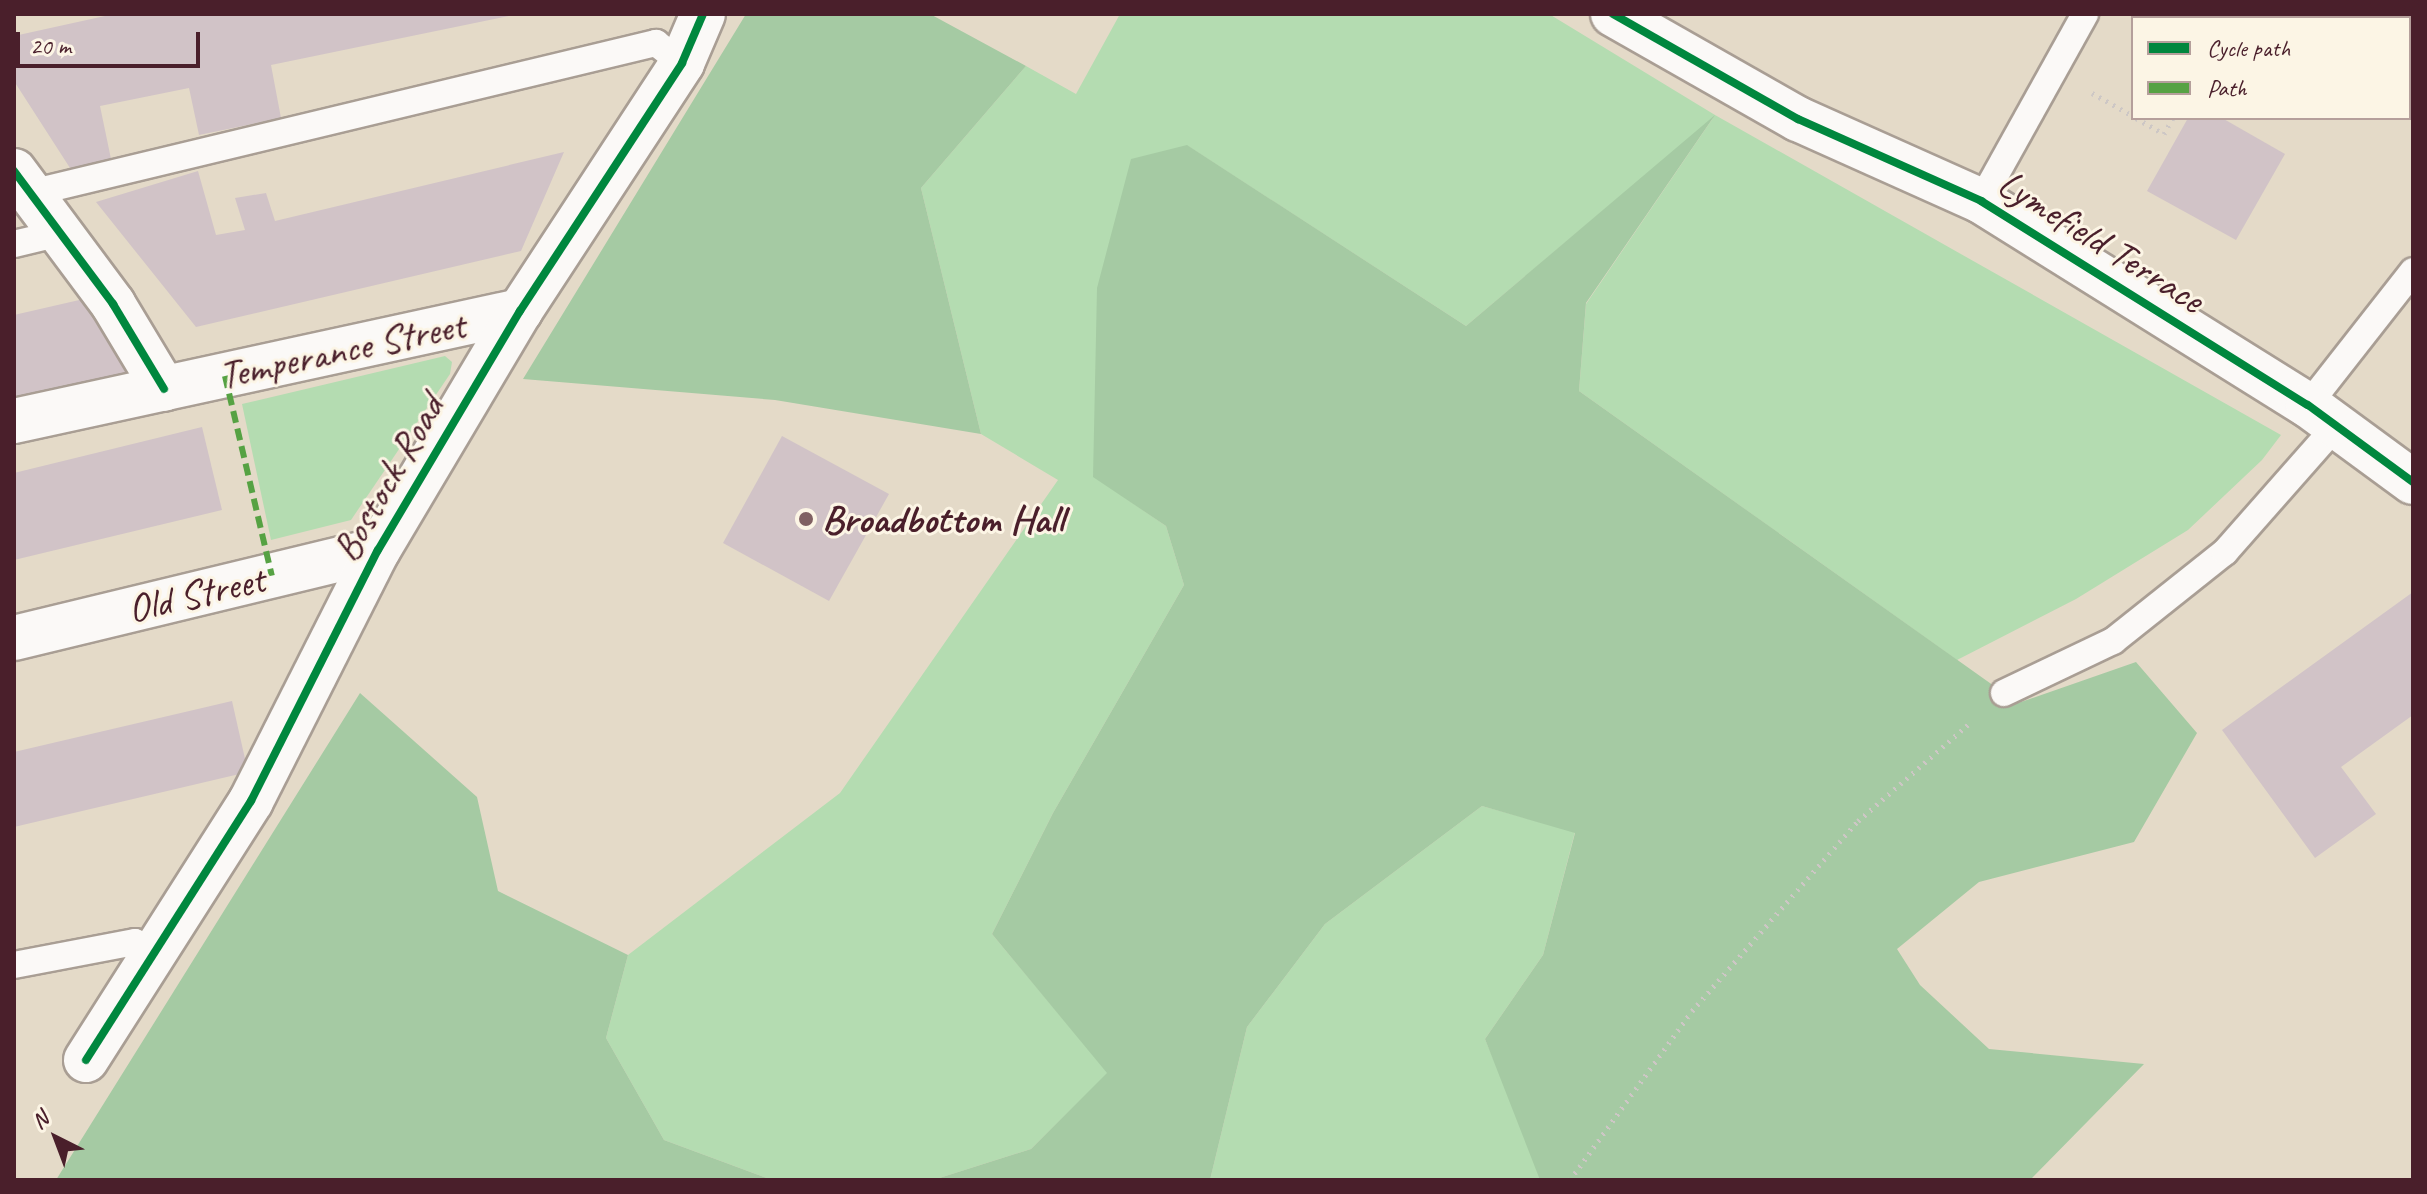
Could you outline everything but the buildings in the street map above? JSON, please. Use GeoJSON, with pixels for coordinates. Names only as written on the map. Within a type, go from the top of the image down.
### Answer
{"type":"FeatureCollection","features":[{"type":"Feature","properties":{"kind":"street","name":"Bostock Road"},"geometry":{"type":"LineString","coordinates":[[86,1060],[251,801],[378,550],[520,311],[682,63],[703,14]]}},
{"type":"Feature","properties":{"kind":"street","name":"Lymefield Terrace"},"geometry":{"type":"LineString","coordinates":[[1613,14],[1798,119],[1981,201],[2322,415],[2413,482]]}},
{"type":"Feature","properties":{"kind":"street"},"geometry":{"type":"LineString","coordinates":[[22,182],[113,304],[164,389]]}},
{"type":"Feature","properties":{"kind":"street","name":"Temperance Street"},"geometry":{"type":"LineString","coordinates":[[14,421],[520,311]]}},
{"type":"Feature","properties":{"kind":"street","name":"Old Street"},"geometry":{"type":"LineString","coordinates":[[14,638],[378,550]]}},
{"type":"Feature","properties":{"kind":"lane"},"geometry":{"type":"LineString","coordinates":[[1981,201],[2085,14]]}},
{"type":"Feature","properties":{"kind":"lane"},"geometry":{"type":"LineString","coordinates":[[22,182],[656,43],[682,63]]}},
{"type":"Feature","properties":{"kind":"lane"},"geometry":{"type":"LineString","coordinates":[[14,244],[60,233]]}},
{"type":"Feature","properties":{"kind":"lane"},"geometry":{"type":"LineString","coordinates":[[2004,693],[2113,641],[2213,562],[2322,415],[2413,271]]}},
{"type":"Feature","properties":{"kind":"lane"},"geometry":{"type":"LineString","coordinates":[[14,965],[135,942],[155,952]]}},
{"type":"Feature","properties":{"kind":"path"},"geometry":{"type":"LineString","coordinates":[[2140,120],[2164,134],[2172,120]]}},
{"type":"Feature","properties":{"kind":"path"},"geometry":{"type":"LineString","coordinates":[[1570,1180],[1692,1011],[1858,821],[2004,693]]}},
{"type":"Feature","properties":{"kind":"green space"},"geometry":{"type":"Polygon","coordinates":[[[746,14],[930,14],[1026,66],[921,188],[981,434],[775,400],[523,379],[746,14]]]}},
{"type":"Feature","properties":{"kind":"green space"},"geometry":{"type":"Polygon","coordinates":[[[1120,14],[1549,14],[1715,115],[2281,435],[2262,460],[2188,530],[2076,599],[1957,660],[1579,391],[1586,304],[1713,118],[1466,326],[1188,146],[1093,476],[1166,526],[1184,585],[1053,813],[992,934],[1108,1073],[1031,1149],[933,1180],[772,1180],[664,1140],[606,1038],[628,955],[840,793],[1058,480],[981,434],[921,188],[1026,66],[1076,94],[1120,14]]]}},
{"type":"Feature","properties":{"kind":"green space"},"geometry":{"type":"Polygon","coordinates":[[[1715,115],[1586,303],[1579,391],[2018,703],[2136,662],[2197,733],[2134,842],[1979,882],[1897,949],[1920,985],[1989,1049],[2144,1064],[2030,1180],[1540,1180],[1485,1039],[1543,955],[1575,833],[1482,806],[1325,924],[1247,1027],[1210,1180],[933,1180],[1031,1149],[1107,1073],[992,934],[1053,813],[1184,585],[1166,526],[1093,477],[1097,288],[1131,159],[1187,145],[1466,326],[1715,115]]]}},
{"type":"Feature","properties":{"kind":"green space"},"geometry":{"type":"Polygon","coordinates":[[[445,356],[452,362],[450,374],[351,520],[271,540],[242,404],[445,356]]]}},
{"type":"Feature","properties":{"kind":"green space"},"geometry":{"type":"Polygon","coordinates":[[[360,693],[477,797],[498,891],[628,955],[606,1038],[664,1140],[772,1180],[56,1180],[360,693]]]}},
{"type":"Feature","properties":{"kind":"green space"},"geometry":{"type":"Polygon","coordinates":[[[1482,806],[1575,832],[1543,955],[1485,1039],[1544,1180],[1210,1180],[1247,1027],[1325,924],[1482,806]]]}},
{"type":"Feature","properties":{"kind":"marked path"},"geometry":{"type":"LineString","coordinates":[[225,376],[272,576]]}},
{"type":"Feature","properties":{"kind":"cycle path"},"geometry":{"type":"LineString","coordinates":[[86,1060],[251,801],[378,550],[520,311],[682,63],[703,14]]}},
{"type":"Feature","properties":{"kind":"cycle path"},"geometry":{"type":"LineString","coordinates":[[1613,14],[1798,119],[1981,201],[2308,405],[2413,482]]}},
{"type":"Feature","properties":{"kind":"cycle path"},"geometry":{"type":"LineString","coordinates":[[14,171],[113,304],[164,389]]}},
{"type":"Feature","properties":{"kind":"place","name":"Broadbottom Hall"},"geometry":{"type":"Point","coordinates":[806,519]}}]}
